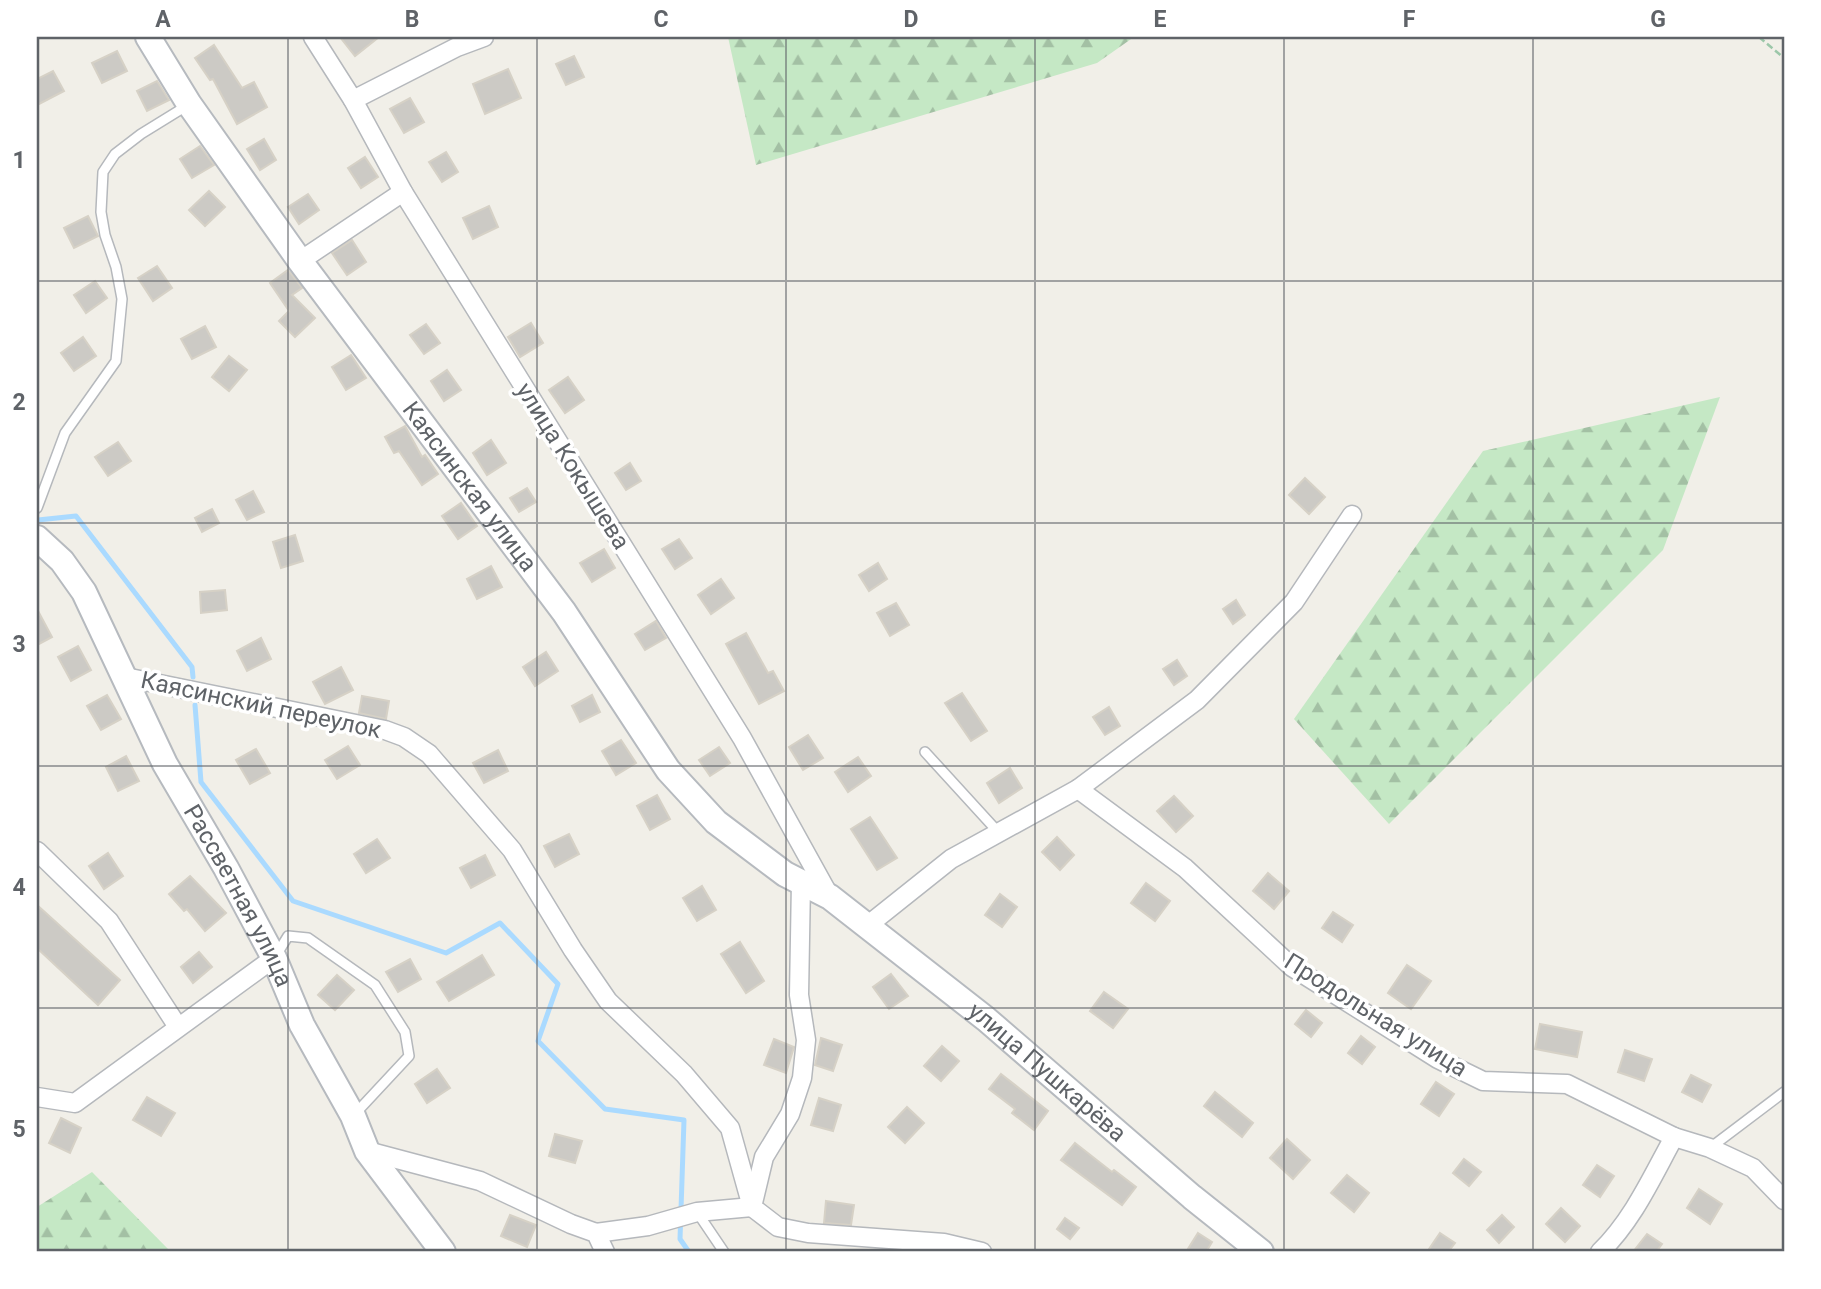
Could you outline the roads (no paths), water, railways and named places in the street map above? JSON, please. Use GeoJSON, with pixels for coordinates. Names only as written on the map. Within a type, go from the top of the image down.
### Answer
{"type":"FeatureCollection","features":[{"type":"Feature","properties":{"kind":"street","name":"Каясинская улица"},"geometry":{"type":"LineString","coordinates":[[148,37],[189,104],[300,261],[564,612],[668,770],[716,822],[785,874],[830,897]]}},
{"type":"Feature","properties":{"kind":"street","name":"улица Кокышева"},"geometry":{"type":"LineString","coordinates":[[313,37],[353,100],[403,192],[742,738],[830,897]]}},
{"type":"Feature","properties":{"kind":"street"},"geometry":{"type":"LineString","coordinates":[[353,100],[457,47],[484,37]]}},
{"type":"Feature","properties":{"kind":"street"},"geometry":{"type":"LineString","coordinates":[[300,261],[403,192]]}},
{"type":"Feature","properties":{"kind":"street"},"geometry":{"type":"LineString","coordinates":[[867,926],[951,859],[1078,789],[1197,700],[1294,602],[1352,515]]}},
{"type":"Feature","properties":{"kind":"street","name":"Рассветная улица"},"geometry":{"type":"LineString","coordinates":[[37,538],[62,561],[84,592],[165,764],[226,868],[274,958],[302,1026],[353,1116],[367,1151],[443,1252]]}},
{"type":"Feature","properties":{"kind":"street","name":"Каясинский переулок"},"geometry":{"type":"LineString","coordinates":[[125,677],[385,730],[404,737],[429,754],[512,850],[573,950],[608,1001],[684,1074],[730,1128],[752,1207]]}},
{"type":"Feature","properties":{"kind":"street","name":"Продольная улица"},"geometry":{"type":"LineString","coordinates":[[1078,789],[1185,867],[1293,967],[1438,1059],[1483,1081],[1567,1084],[1674,1137],[1710,1148],[1753,1168],[1784,1200]]}},
{"type":"Feature","properties":{"kind":"street"},"geometry":{"type":"LineString","coordinates":[[37,851],[109,920],[178,1027]]}},
{"type":"Feature","properties":{"kind":"street"},"geometry":{"type":"LineString","coordinates":[[752,1207],[764,1157],[790,1114],[802,1078],[806,1040],[799,995],[801,882]]}},
{"type":"Feature","properties":{"kind":"street","name":"улица Пушкарёва"},"geometry":{"type":"LineString","coordinates":[[830,897],[986,1019],[1192,1197],[1261,1252]]}},
{"type":"Feature","properties":{"kind":"street"},"geometry":{"type":"LineString","coordinates":[[37,1097],[75,1103],[274,958]]}},
{"type":"Feature","properties":{"kind":"street"},"geometry":{"type":"LineString","coordinates":[[1601,1252],[1618,1235],[1633,1212],[1674,1137]]}},
{"type":"Feature","properties":{"kind":"street"},"geometry":{"type":"LineString","coordinates":[[367,1151],[480,1181],[570,1224],[596,1233],[648,1226],[694,1213],[752,1207],[778,1227],[808,1233],[944,1243],[982,1252]]}},
{"type":"Feature","properties":{"kind":"street"},"geometry":{"type":"LineString","coordinates":[[596,1233],[605,1252]]}},
{"type":"Feature","properties":{"kind":"lane"},"geometry":{"type":"LineString","coordinates":[[37,508],[65,433],[116,361],[122,299],[101,212],[103,172],[124,148],[189,104]]}},
{"type":"Feature","properties":{"kind":"lane"},"geometry":{"type":"LineString","coordinates":[[925,752],[999,833]]}},
{"type":"Feature","properties":{"kind":"lane"},"geometry":{"type":"LineString","coordinates":[[274,958],[288,936],[308,938],[374,985],[405,1032],[409,1056],[353,1116]]}},
{"type":"Feature","properties":{"kind":"lane"},"geometry":{"type":"LineString","coordinates":[[1710,1148],[1784,1092]]}},
{"type":"Feature","properties":{"kind":"lane"},"geometry":{"type":"LineString","coordinates":[[694,1213],[724,1252]]}},
{"type":"Feature","properties":{"kind":"waterway"},"geometry":{"type":"LineString","coordinates":[[38,520],[76,516],[192,667],[193,677]]}},
{"type":"Feature","properties":{"kind":"waterway"},"geometry":{"type":"LineString","coordinates":[[195,705],[201,782],[293,901],[446,953],[500,923],[558,984],[538,1041],[605,1109],[684,1120],[680,1239],[689,1252]]}}]}
